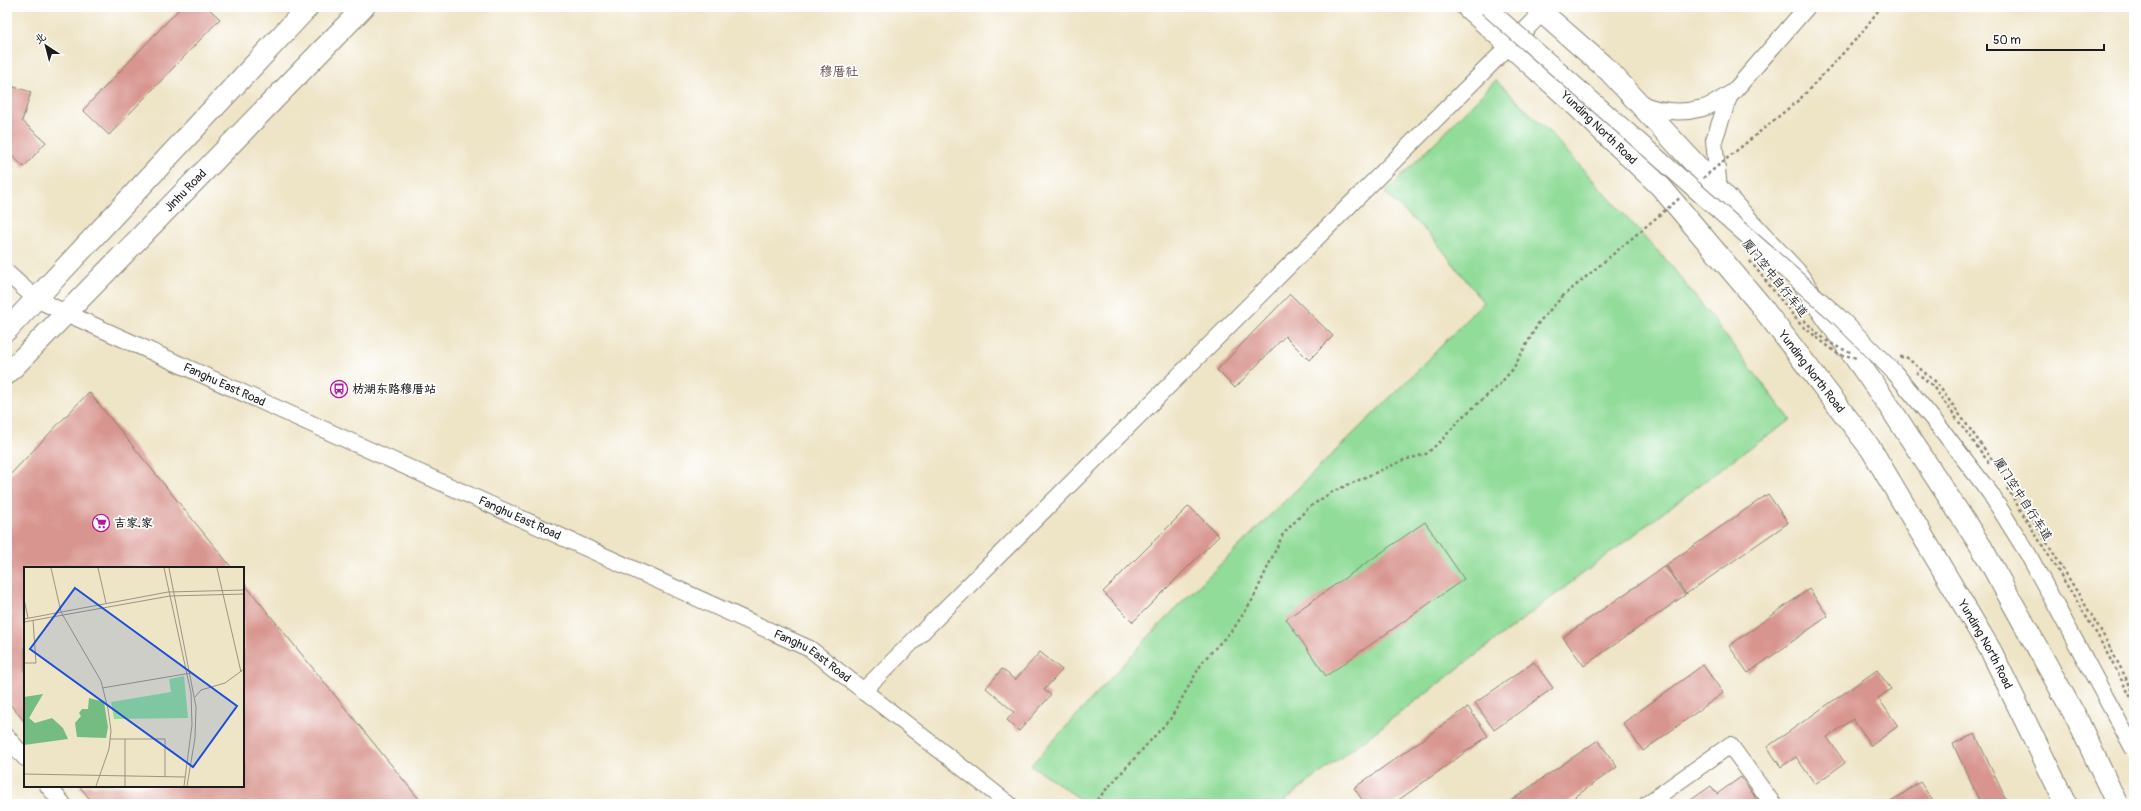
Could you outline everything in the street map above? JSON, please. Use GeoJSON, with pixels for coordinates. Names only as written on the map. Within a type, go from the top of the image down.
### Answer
{"type":"FeatureCollection","features":[{"type":"Feature","properties":{"kind":"main road"},"geometry":{"type":"LineString","coordinates":[[7,330],[308,7]]}},
{"type":"Feature","properties":{"kind":"main road","name":"Jinhu Road"},"geometry":{"type":"LineString","coordinates":[[7,374],[364,7]]}},
{"type":"Feature","properties":{"kind":"main road","name":"Yunding North Road"},"geometry":{"type":"LineString","coordinates":[[1467,7],[1509,44],[1661,186],[1758,302],[1872,449],[1991,651],[2066,804]]}},
{"type":"Feature","properties":{"kind":"main road"},"geometry":{"type":"LineString","coordinates":[[1539,10],[1609,71],[1796,272],[1891,409],[1982,548],[2078,722],[2117,804]]}},
{"type":"Feature","properties":{"kind":"street"},"geometry":{"type":"LineString","coordinates":[[1487,7],[1838,316],[1895,373],[1945,434],[1990,493],[2028,554],[2134,750]]}},
{"type":"Feature","properties":{"kind":"street"},"geometry":{"type":"LineString","coordinates":[[1719,189],[1714,140],[1729,97],[1807,7]]}},
{"type":"Feature","properties":{"kind":"street"},"geometry":{"type":"LineString","coordinates":[[863,691],[1509,44],[1539,10]]}},
{"type":"Feature","properties":{"kind":"street"},"geometry":{"type":"LineString","coordinates":[[1639,103],[1655,110],[1679,112],[1704,108],[1733,92]]}},
{"type":"Feature","properties":{"kind":"street","name":"Fanghu East Road"},"geometry":{"type":"LineString","coordinates":[[7,273],[36,299],[810,649],[1009,804]]}},
{"type":"Feature","properties":{"kind":"street"},"geometry":{"type":"LineString","coordinates":[[7,736],[24,757]]}},
{"type":"Feature","properties":{"kind":"street"},"geometry":{"type":"LineString","coordinates":[[1647,804],[1730,745],[1773,804]]}},
{"type":"Feature","properties":{"kind":"street"},"geometry":{"type":"LineString","coordinates":[[49,787],[63,804]]}},
{"type":"Feature","properties":{"kind":"path"},"geometry":{"type":"LineString","coordinates":[[1698,183],[1800,99],[1859,36],[1881,7]]}},
{"type":"Feature","properties":{"kind":"path"},"geometry":{"type":"LineString","coordinates":[[1093,804],[1172,718],[1203,661],[1234,628],[1250,605],[1283,534],[1308,508],[1332,492],[1404,460],[1426,454],[1442,440],[1460,419],[1498,386],[1513,369],[1539,322],[1562,297],[1682,196]]}},
{"type":"Feature","properties":{"kind":"path","name":"厦门空中自行车道"},"geometry":{"type":"LineString","coordinates":[[1746,256],[1801,325],[1838,354],[1858,358]]}},
{"type":"Feature","properties":{"kind":"path","name":"厦门空中自行车道"},"geometry":{"type":"LineString","coordinates":[[1915,371],[1932,385],[1991,466]]}},
{"type":"Feature","properties":{"kind":"path","name":"厦门空中自行车道"},"geometry":{"type":"LineString","coordinates":[[2004,484],[2095,632],[2134,703]]}},
{"type":"Feature","properties":{"kind":"green space"},"geometry":{"type":"Polygon","coordinates":[[[1496,80],[1550,133],[1673,268],[1791,420],[1735,458],[1280,804],[1087,804],[1031,765],[1164,620],[1425,363],[1483,302],[1434,239],[1385,193],[1496,80]]]}},
{"type":"Feature","properties":{"kind":"building"},"geometry":{"type":"Polygon","coordinates":[[[181,7],[207,7],[220,19],[109,135],[83,110],[181,7]]]}},
{"type":"Feature","properties":{"kind":"building"},"geometry":{"type":"Polygon","coordinates":[[[7,85],[31,92],[22,121],[46,142],[24,167],[7,151],[7,85]]]}},
{"type":"Feature","properties":{"kind":"building"},"geometry":{"type":"Polygon","coordinates":[[[1290,294],[1333,336],[1309,360],[1285,336],[1235,388],[1217,370],[1290,294]]]}},
{"type":"Feature","properties":{"kind":"building","name":"吉家.家"},"geometry":{"type":"Polygon","coordinates":[[[89,392],[231,567],[24,567],[24,721],[7,701],[7,478],[89,392]]]}},
{"type":"Feature","properties":{"kind":"building"},"geometry":{"type":"Polygon","coordinates":[[[1768,494],[1788,523],[1686,594],[1666,565],[1768,494]]]}},
{"type":"Feature","properties":{"kind":"building"},"geometry":{"type":"Polygon","coordinates":[[[1189,506],[1219,536],[1133,622],[1103,592],[1189,506]]]}},
{"type":"Feature","properties":{"kind":"building"},"geometry":{"type":"Polygon","coordinates":[[[1425,522],[1464,579],[1326,676],[1286,619],[1425,522]]]}},
{"type":"Feature","properties":{"kind":"building"},"geometry":{"type":"Polygon","coordinates":[[[1665,566],[1685,595],[1584,666],[1563,637],[1665,566]]]}},
{"type":"Feature","properties":{"kind":"building"},"geometry":{"type":"Polygon","coordinates":[[[244,583],[423,804],[94,804],[80,787],[244,787],[244,583]]]}},
{"type":"Feature","properties":{"kind":"building"},"geometry":{"type":"Polygon","coordinates":[[[1809,589],[1828,616],[1748,673],[1729,646],[1809,589]]]}},
{"type":"Feature","properties":{"kind":"building"},"geometry":{"type":"Polygon","coordinates":[[[1040,652],[1062,670],[1044,690],[1051,695],[1019,731],[1007,720],[1014,712],[986,688],[1002,669],[1015,680],[1040,652]]]}},
{"type":"Feature","properties":{"kind":"building"},"geometry":{"type":"Polygon","coordinates":[[[1534,662],[1553,688],[1494,730],[1475,703],[1534,662]]]}},
{"type":"Feature","properties":{"kind":"building"},"geometry":{"type":"Polygon","coordinates":[[[1703,665],[1723,693],[1643,751],[1623,723],[1703,665]]]}},
{"type":"Feature","properties":{"kind":"building"},"geometry":{"type":"Polygon","coordinates":[[[1877,670],[1891,689],[1878,698],[1898,726],[1871,746],[1853,719],[1827,737],[1845,763],[1815,784],[1796,757],[1781,767],[1767,747],[1877,670]]]}},
{"type":"Feature","properties":{"kind":"building"},"geometry":{"type":"Polygon","coordinates":[[[1468,707],[1488,736],[1393,804],[1365,804],[1354,788],[1468,707]]]}},
{"type":"Feature","properties":{"kind":"building"},"geometry":{"type":"Polygon","coordinates":[[[1975,734],[2008,804],[1981,804],[1953,744],[1975,734]]]}},
{"type":"Feature","properties":{"kind":"building"},"geometry":{"type":"Polygon","coordinates":[[[1598,740],[1617,767],[1565,804],[1512,804],[1510,801],[1598,740]]]}},
{"type":"Feature","properties":{"kind":"building"},"geometry":{"type":"Polygon","coordinates":[[[1741,777],[1760,804],[1685,804],[1711,786],[1717,794],[1741,777]]]}},
{"type":"Feature","properties":{"kind":"building"},"geometry":{"type":"Polygon","coordinates":[[[1920,782],[1935,804],[1888,804],[1920,782]]]}},
{"type":"Feature","properties":{"kind":"place","name":"枋湖东路穆厝站"},"geometry":{"type":"Point","coordinates":[339,389]}},
{"type":"Feature","properties":{"kind":"place","name":"吉家.家"},"geometry":{"type":"Point","coordinates":[101,523]}},
{"type":"Feature","properties":{"kind":"district","name":"穆厝社"},"geometry":{"type":"Point","coordinates":[839,71]}}]}
